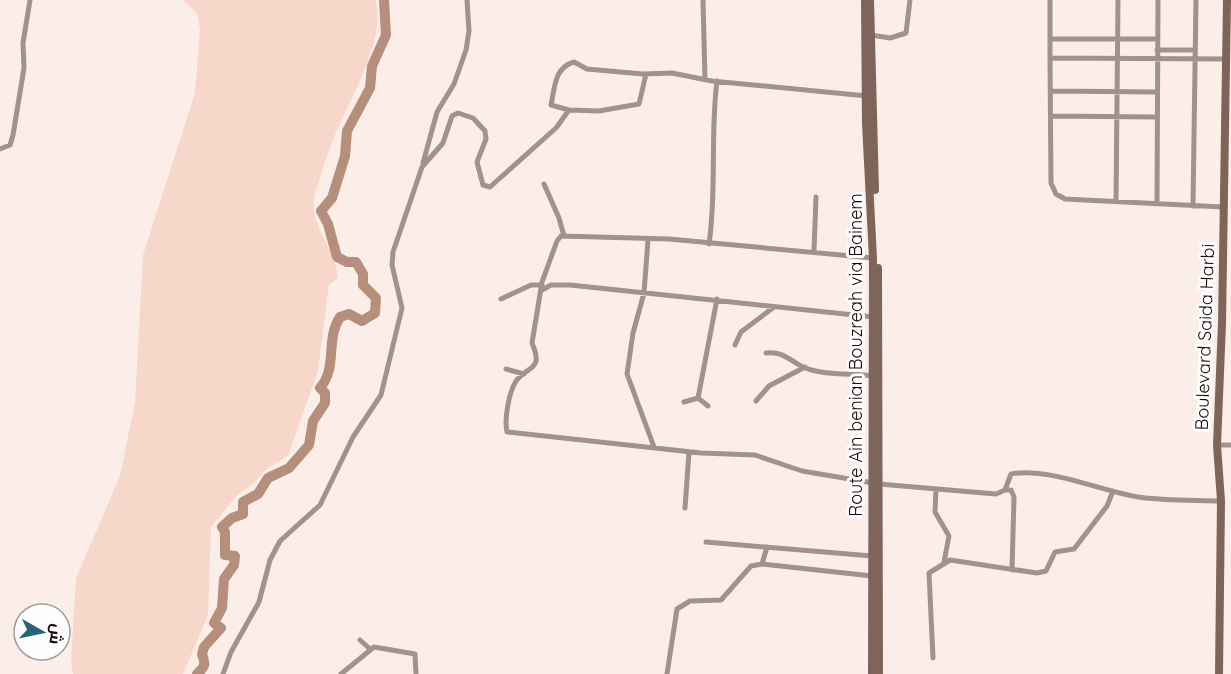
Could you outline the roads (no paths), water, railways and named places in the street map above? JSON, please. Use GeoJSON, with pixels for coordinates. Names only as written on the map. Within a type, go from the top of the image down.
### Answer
{"type":"FeatureCollection","features":[{"type":"Feature","properties":{"kind":"main road","name":"Route Ain benian Bouzreah via Bainem"},"geometry":{"type":"LineString","coordinates":[[865,0],[879,314],[872,556],[872,674]]}},
{"type":"Feature","properties":{"kind":"main road","name":"Route Ain benian Bouzreah via Bainem"},"geometry":{"type":"LineString","coordinates":[[870,0],[869,96],[879,674]]}},
{"type":"Feature","properties":{"kind":"main road","name":"Boulevard Saida Harbi"},"geometry":{"type":"LineString","coordinates":[[1219,674],[1221,501],[1217,445],[1227,324],[1223,207],[1227,188],[1227,0]]}},
{"type":"Feature","properties":{"kind":"street"},"geometry":{"type":"LineString","coordinates":[[0,149],[10,145],[13,135],[24,68],[22,43],[30,0]]}},
{"type":"Feature","properties":{"kind":"street"},"geometry":{"type":"LineString","coordinates":[[223,674],[231,652],[259,602],[270,560],[280,541],[320,505],[353,437],[381,395],[402,309],[392,257],[422,167],[437,112],[454,84],[466,50],[469,31],[467,0]]}},
{"type":"Feature","properties":{"kind":"street"},"geometry":{"type":"LineString","coordinates":[[703,0],[705,79]]}},
{"type":"Feature","properties":{"kind":"street"},"geometry":{"type":"LineString","coordinates":[[871,35],[895,38],[906,33],[910,0]]}},
{"type":"Feature","properties":{"kind":"street"},"geometry":{"type":"LineString","coordinates":[[1050,0],[1051,183],[1056,194],[1065,199],[1223,207]]}},
{"type":"Feature","properties":{"kind":"street"},"geometry":{"type":"LineString","coordinates":[[1116,202],[1118,0]]}},
{"type":"Feature","properties":{"kind":"street"},"geometry":{"type":"LineString","coordinates":[[1157,204],[1158,0]]}},
{"type":"Feature","properties":{"kind":"street"},"geometry":{"type":"LineString","coordinates":[[1192,206],[1196,0]]}},
{"type":"Feature","properties":{"kind":"street"},"geometry":{"type":"LineString","coordinates":[[1050,39],[1157,39]]}},
{"type":"Feature","properties":{"kind":"street"},"geometry":{"type":"LineString","coordinates":[[1157,50],[1195,50]]}},
{"type":"Feature","properties":{"kind":"street"},"geometry":{"type":"LineString","coordinates":[[1050,58],[1227,61]]}},
{"type":"Feature","properties":{"kind":"street"},"geometry":{"type":"LineString","coordinates":[[646,74],[642,101],[635,106],[599,111],[569,110],[551,105],[558,73],[564,65],[574,62],[587,69],[646,74],[672,73],[717,81],[869,96]]}},
{"type":"Feature","properties":{"kind":"street"},"geometry":{"type":"LineString","coordinates":[[709,244],[715,134],[712,116],[717,81]]}},
{"type":"Feature","properties":{"kind":"street"},"geometry":{"type":"LineString","coordinates":[[1052,91],[1156,92]]}},
{"type":"Feature","properties":{"kind":"street"},"geometry":{"type":"LineString","coordinates":[[422,167],[442,143],[452,116],[462,113],[473,118],[485,131],[486,139],[477,162],[483,185],[489,187],[556,128],[569,110]]}},
{"type":"Feature","properties":{"kind":"street"},"geometry":{"type":"LineString","coordinates":[[1052,116],[1156,117]]}},
{"type":"Feature","properties":{"kind":"street"},"geometry":{"type":"LineString","coordinates":[[543,183],[560,218],[564,236]]}},
{"type":"Feature","properties":{"kind":"street"},"geometry":{"type":"LineString","coordinates":[[814,251],[816,197]]}},
{"type":"Feature","properties":{"kind":"street"},"geometry":{"type":"LineString","coordinates":[[873,258],[814,251],[564,236],[557,241],[542,288],[532,343],[536,352],[535,363],[532,369],[518,378],[511,392],[507,432],[689,452],[755,455],[802,471],[875,484],[992,495],[1011,490],[1014,497],[1012,570]]}},
{"type":"Feature","properties":{"kind":"street"},"geometry":{"type":"LineString","coordinates":[[648,240],[644,293],[631,342],[627,374],[654,447]]}},
{"type":"Feature","properties":{"kind":"street"},"geometry":{"type":"LineString","coordinates":[[501,299],[531,285],[542,288],[558,285],[717,299],[873,317]]}},
{"type":"Feature","properties":{"kind":"street"},"geometry":{"type":"LineString","coordinates":[[698,398],[717,299]]}},
{"type":"Feature","properties":{"kind":"street"},"geometry":{"type":"LineString","coordinates":[[735,345],[741,332],[776,306]]}},
{"type":"Feature","properties":{"kind":"street"},"geometry":{"type":"LineString","coordinates":[[766,353],[782,353],[805,367],[873,376]]}},
{"type":"Feature","properties":{"kind":"street"},"geometry":{"type":"LineString","coordinates":[[756,401],[769,386],[805,367]]}},
{"type":"Feature","properties":{"kind":"street"},"geometry":{"type":"LineString","coordinates":[[506,369],[524,374]]}},
{"type":"Feature","properties":{"kind":"street"},"geometry":{"type":"LineString","coordinates":[[684,402],[698,398]]}},
{"type":"Feature","properties":{"kind":"street"},"geometry":{"type":"LineString","coordinates":[[698,398],[708,406]]}},
{"type":"Feature","properties":{"kind":"street"},"geometry":{"type":"LineString","coordinates":[[1217,445],[1231,445]]}},
{"type":"Feature","properties":{"kind":"street"},"geometry":{"type":"LineString","coordinates":[[685,508],[689,452]]}},
{"type":"Feature","properties":{"kind":"street"},"geometry":{"type":"LineString","coordinates":[[1005,490],[1009,476],[1014,473],[1065,478],[1147,498],[1221,501]]}},
{"type":"Feature","properties":{"kind":"street"},"geometry":{"type":"LineString","coordinates":[[936,489],[935,512],[949,536],[944,562]]}},
{"type":"Feature","properties":{"kind":"street"},"geometry":{"type":"LineString","coordinates":[[933,658],[929,573],[950,560],[1037,573],[1046,571],[1054,552],[1074,549],[1107,506],[1113,491]]}},
{"type":"Feature","properties":{"kind":"street"},"geometry":{"type":"LineString","coordinates":[[706,542],[872,556]]}},
{"type":"Feature","properties":{"kind":"street"},"geometry":{"type":"LineString","coordinates":[[762,564],[767,547]]}},
{"type":"Feature","properties":{"kind":"street"},"geometry":{"type":"LineString","coordinates":[[667,674],[676,612],[680,606],[695,600],[719,601],[751,566],[762,564],[872,576]]}},
{"type":"Feature","properties":{"kind":"street"},"geometry":{"type":"LineString","coordinates":[[360,640],[370,649],[415,654],[416,674]]}},
{"type":"Feature","properties":{"kind":"street"},"geometry":{"type":"LineString","coordinates":[[341,674],[370,649]]}},
{"type":"Feature","properties":{"kind":"waterway"},"geometry":{"type":"LineString","coordinates":[[197,674],[204,665],[202,654],[204,647],[221,628],[214,623],[222,608],[224,579],[234,565],[235,556],[225,555],[225,532],[222,527],[232,518],[243,514],[243,502],[258,494],[268,478],[289,468],[309,445],[313,421],[325,403],[325,393],[320,388],[329,371],[333,335],[340,317],[349,314],[362,321],[375,313],[376,298],[363,285],[363,274],[356,262],[347,262],[337,257],[328,224],[321,211],[332,198],[345,156],[347,131],[370,88],[372,66],[386,35],[384,0]]}}]}
